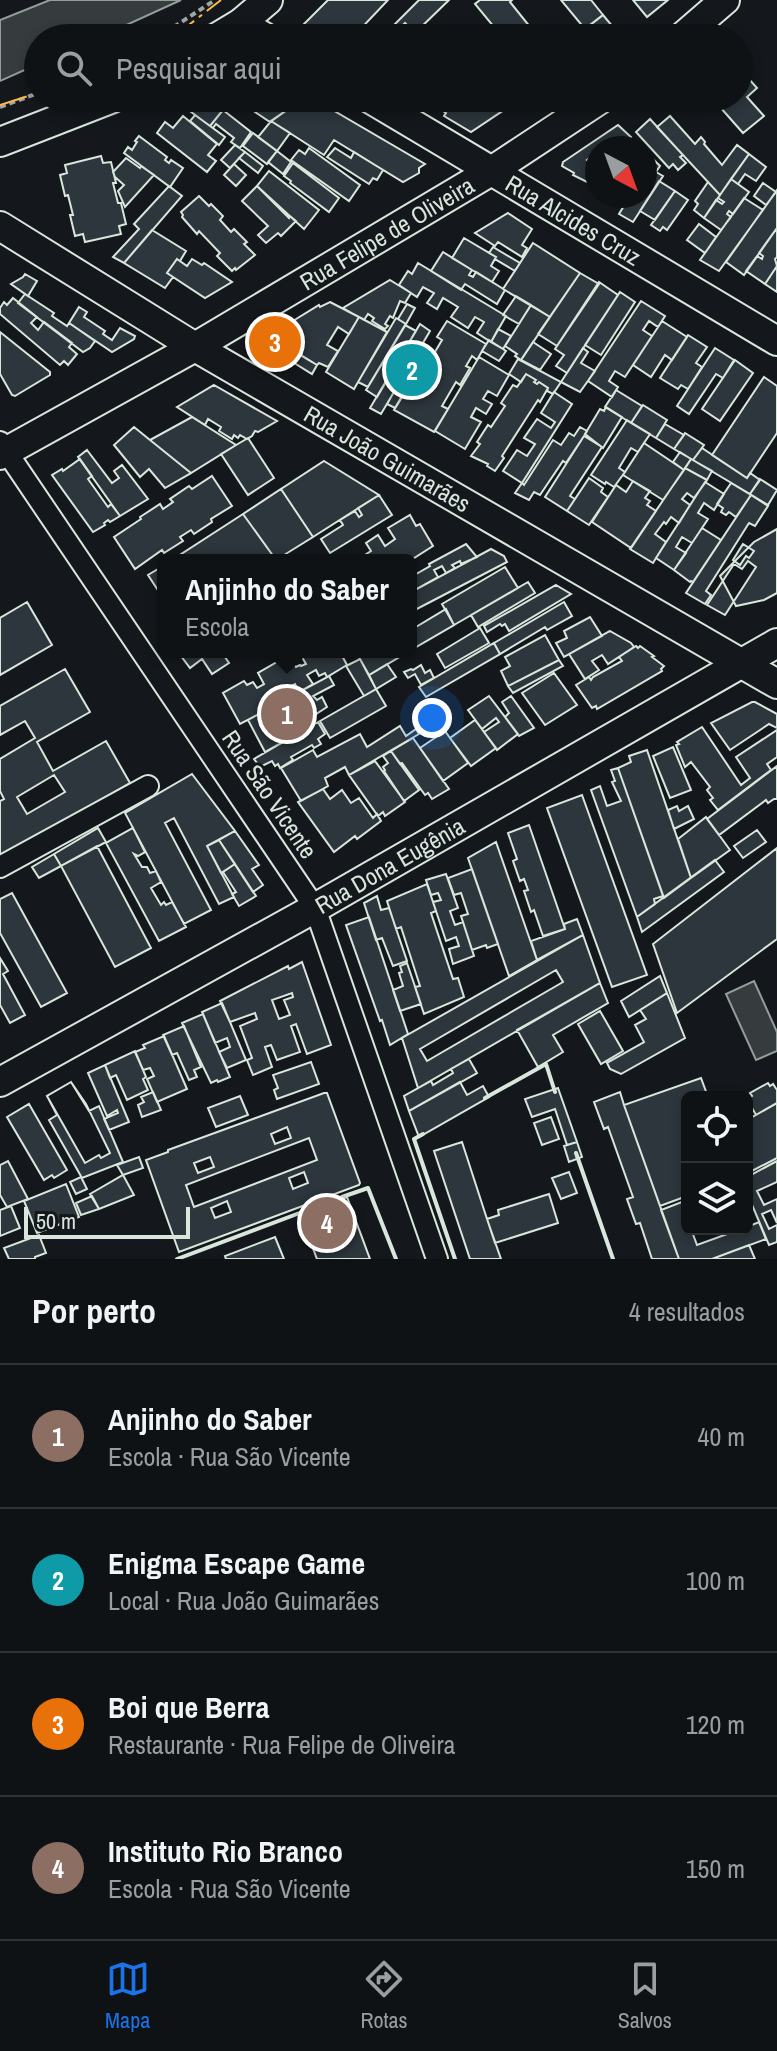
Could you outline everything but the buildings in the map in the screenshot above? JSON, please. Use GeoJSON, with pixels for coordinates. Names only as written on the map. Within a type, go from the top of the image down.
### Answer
{"type":"FeatureCollection","features":[{"type":"Feature","properties":{"kind":"street"},"geometry":{"type":"LineString","coordinates":[[241,23],[268,0]]}},
{"type":"Feature","properties":{"kind":"street"},"geometry":{"type":"LineString","coordinates":[[697,24],[725,0]]}},
{"type":"Feature","properties":{"kind":"street"},"geometry":{"type":"LineString","coordinates":[[0,142],[77,112]]}},
{"type":"Feature","properties":{"kind":"street","name":"Rua Alcides Cruz"},"geometry":{"type":"LineString","coordinates":[[393,112],[777,341]]}},
{"type":"Feature","properties":{"kind":"street","name":"Rua Felipe de Oliveira"},"geometry":{"type":"LineString","coordinates":[[2,450],[195,347],[493,170],[581,112]]}},
{"type":"Feature","properties":{"kind":"street","name":"Rua João Guimarães"},"geometry":{"type":"LineString","coordinates":[[0,226],[195,347],[777,684]]}},
{"type":"Feature","properties":{"kind":"street","name":"Rua São Vicente"},"geometry":{"type":"LineString","coordinates":[[2,450],[315,908],[437,1259]]}},
{"type":"Feature","properties":{"kind":"street","name":"Rua Dona Eugênia"},"geometry":{"type":"LineString","coordinates":[[0,1082],[315,908],[777,643]]}},
{"type":"Feature","properties":{"kind":"street"},"geometry":{"type":"LineString","coordinates":[[0,867],[148,786]]}},
{"type":"Feature","properties":{"kind":"path"},"geometry":{"type":"LineString","coordinates":[[178,24],[215,0]]}},
{"type":"Feature","properties":{"kind":"path"},"geometry":{"type":"LineString","coordinates":[[0,107],[24,98]]}},
{"type":"Feature","properties":{"kind":"shaded area"},"geometry":{"type":"Polygon","coordinates":[[[50,0],[181,0],[129,24],[24,24],[24,70],[0,81],[0,20],[50,0]]]}},
{"type":"Feature","properties":{"kind":"shaded area"},"geometry":{"type":"Polygon","coordinates":[[[754,981],[777,1032],[777,1051],[756,1060],[726,994],[754,981]]]}},
{"type":"Feature","properties":{"kind":"wall"},"geometry":{"type":"LineString","coordinates":[[485,1098],[546,1064],[555,1092]]}},
{"type":"Feature","properties":{"kind":"wall"},"geometry":{"type":"LineString","coordinates":[[423,1134],[414,1139],[455,1259]]}},
{"type":"Feature","properties":{"kind":"wall"},"geometry":{"type":"LineString","coordinates":[[576,1153],[613,1259]]}},
{"type":"Feature","properties":{"kind":"wall"},"geometry":{"type":"LineString","coordinates":[[342,1197],[368,1188],[396,1259]]}},
{"type":"Feature","properties":{"kind":"wall"},"geometry":{"type":"LineString","coordinates":[[177,1259],[305,1211]]}},
{"type":"Feature","properties":{"kind":"power"},"geometry":{"type":"LineString","coordinates":[[190,24],[221,0]]}},
{"type":"Feature","properties":{"kind":"power"},"geometry":{"type":"LineString","coordinates":[[0,105],[24,97]]}},
{"type":"Feature","properties":{"kind":"place","name":"Boi que Berra"},"geometry":{"type":"Point","coordinates":[275,342]}},
{"type":"Feature","properties":{"kind":"place","name":"Enigma Escape Game"},"geometry":{"type":"Point","coordinates":[412,370]}},
{"type":"Feature","properties":{"kind":"place","name":"Anjinho do Saber"},"geometry":{"type":"Point","coordinates":[287,714]}},
{"type":"Feature","properties":{"kind":"place","name":"Instituto Rio Branco"},"geometry":{"type":"Point","coordinates":[327,1223]}}]}
